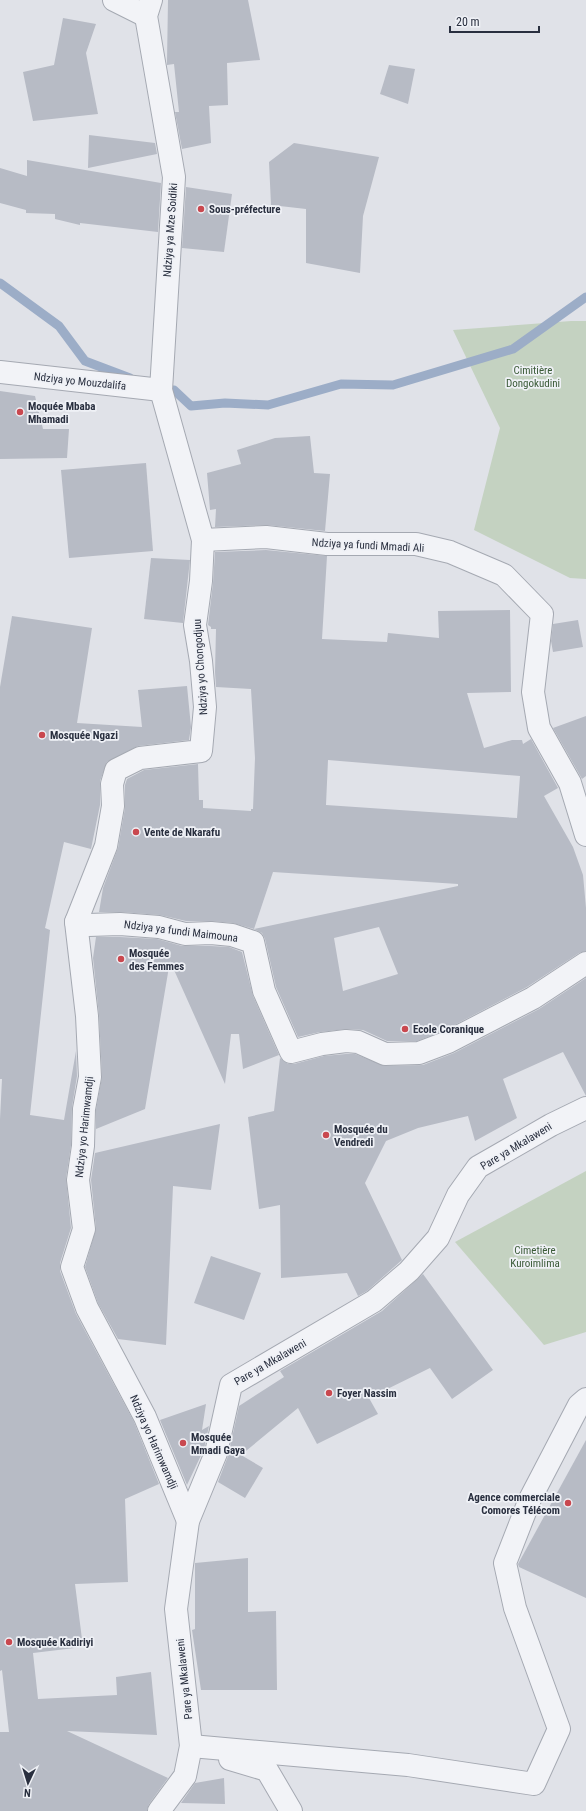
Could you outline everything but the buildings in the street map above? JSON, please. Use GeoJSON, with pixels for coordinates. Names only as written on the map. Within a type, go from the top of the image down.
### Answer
{"type":"FeatureCollection","features":[{"type":"Feature","properties":{"kind":"street"},"geometry":{"type":"LineString","coordinates":[[114,0],[148,8]]}},
{"type":"Feature","properties":{"kind":"street","name":"Ndziya ya Mze Soidiki"},"geometry":{"type":"LineString","coordinates":[[148,8],[174,177],[161,390]]}},
{"type":"Feature","properties":{"kind":"street","name":"Ndziya yo Mouzdalifa"},"geometry":{"type":"LineString","coordinates":[[0,372],[161,390]]}},
{"type":"Feature","properties":{"kind":"street","name":"Ndziya yo Chongodjuu"},"geometry":{"type":"LineString","coordinates":[[112,784],[116,770],[140,758],[201,751],[205,707],[201,661],[195,625],[201,581],[203,540],[161,390]]}},
{"type":"Feature","properties":{"kind":"street","name":"Ndziya ya fundi Mmadi Ali"},"geometry":{"type":"LineString","coordinates":[[203,540],[266,537],[328,544],[416,544],[450,552],[504,575],[542,614],[533,692],[539,728],[570,783],[586,835]]}},
{"type":"Feature","properties":{"kind":"street","name":"Ndziya yo Harimwamdji"},"geometry":{"type":"LineString","coordinates":[[112,784],[113,806],[106,846],[76,922],[87,1016],[90,1077],[84,1109],[83,1146],[78,1180],[84,1229],[72,1267],[87,1308],[145,1417],[188,1521]]}},
{"type":"Feature","properties":{"kind":"street","name":"Ndziya ya fundi Maimouna"},"geometry":{"type":"LineString","coordinates":[[76,922],[88,924],[159,926],[185,934],[211,933],[232,935],[253,942],[264,991],[278,1027],[291,1052],[322,1044],[346,1041],[358,1042],[385,1054],[419,1053],[448,1042],[533,998],[586,963]]}},
{"type":"Feature","properties":{"kind":"street","name":"Pare ya Mkalaweni"},"geometry":{"type":"LineString","coordinates":[[159,1811],[185,1776],[191,1746],[176,1610],[188,1521],[216,1453],[231,1385],[374,1301],[409,1271],[438,1238],[458,1195],[478,1167],[551,1125],[586,1108]]}},
{"type":"Feature","properties":{"kind":"street"},"geometry":{"type":"LineString","coordinates":[[191,1746],[408,1764],[534,1784],[559,1729],[515,1608],[505,1563],[530,1499],[579,1405],[586,1399]]}},
{"type":"Feature","properties":{"kind":"street"},"geometry":{"type":"LineString","coordinates":[[191,1746],[267,1770],[291,1811]]}},
{"type":"Feature","properties":{"kind":"green space","name":"Cimitière Dongokudini"},"geometry":{"type":"Polygon","coordinates":[[[586,321],[586,579],[570,578],[474,530],[500,428],[453,330],[586,321]]]}},
{"type":"Feature","properties":{"kind":"green space","name":"Cimetière Kuroimlima"},"geometry":{"type":"Polygon","coordinates":[[[586,1171],[586,1332],[544,1345],[455,1242],[586,1171]]]}},
{"type":"Feature","properties":{"kind":"waterway"},"geometry":{"type":"LineString","coordinates":[[0,283],[59,326],[85,361],[130,378]]}},
{"type":"Feature","properties":{"kind":"waterway"},"geometry":{"type":"LineString","coordinates":[[161,390],[174,390],[191,406],[225,403],[268,405],[341,384],[393,385],[513,349],[586,297]]}},
{"type":"Feature","properties":{"kind":"place","name":"Sous-préfecture"},"geometry":{"type":"Point","coordinates":[201,209]}},
{"type":"Feature","properties":{"kind":"place","name":"Moquée Mbaba Mhamadi"},"geometry":{"type":"Point","coordinates":[20,412]}},
{"type":"Feature","properties":{"kind":"place","name":"Mosquée Ngazi"},"geometry":{"type":"Point","coordinates":[42,735]}},
{"type":"Feature","properties":{"kind":"place","name":"Vente de Nkarafu"},"geometry":{"type":"Point","coordinates":[136,832]}},
{"type":"Feature","properties":{"kind":"place","name":"Mosquée des Femmes"},"geometry":{"type":"Point","coordinates":[121,959]}},
{"type":"Feature","properties":{"kind":"place","name":"Ecole Coranique"},"geometry":{"type":"Point","coordinates":[405,1029]}},
{"type":"Feature","properties":{"kind":"place","name":"Mosquée du Vendredi"},"geometry":{"type":"Point","coordinates":[326,1135]}},
{"type":"Feature","properties":{"kind":"place","name":"Foyer Nassim"},"geometry":{"type":"Point","coordinates":[329,1393]}},
{"type":"Feature","properties":{"kind":"place","name":"Mosquée Mmadi Gaya"},"geometry":{"type":"Point","coordinates":[183,1443]}},
{"type":"Feature","properties":{"kind":"place","name":"Agence commerciale Comores Télécom"},"geometry":{"type":"Point","coordinates":[568,1503]}},
{"type":"Feature","properties":{"kind":"place","name":"Mosquée Kadiriyi"},"geometry":{"type":"Point","coordinates":[9,1642]}}]}
